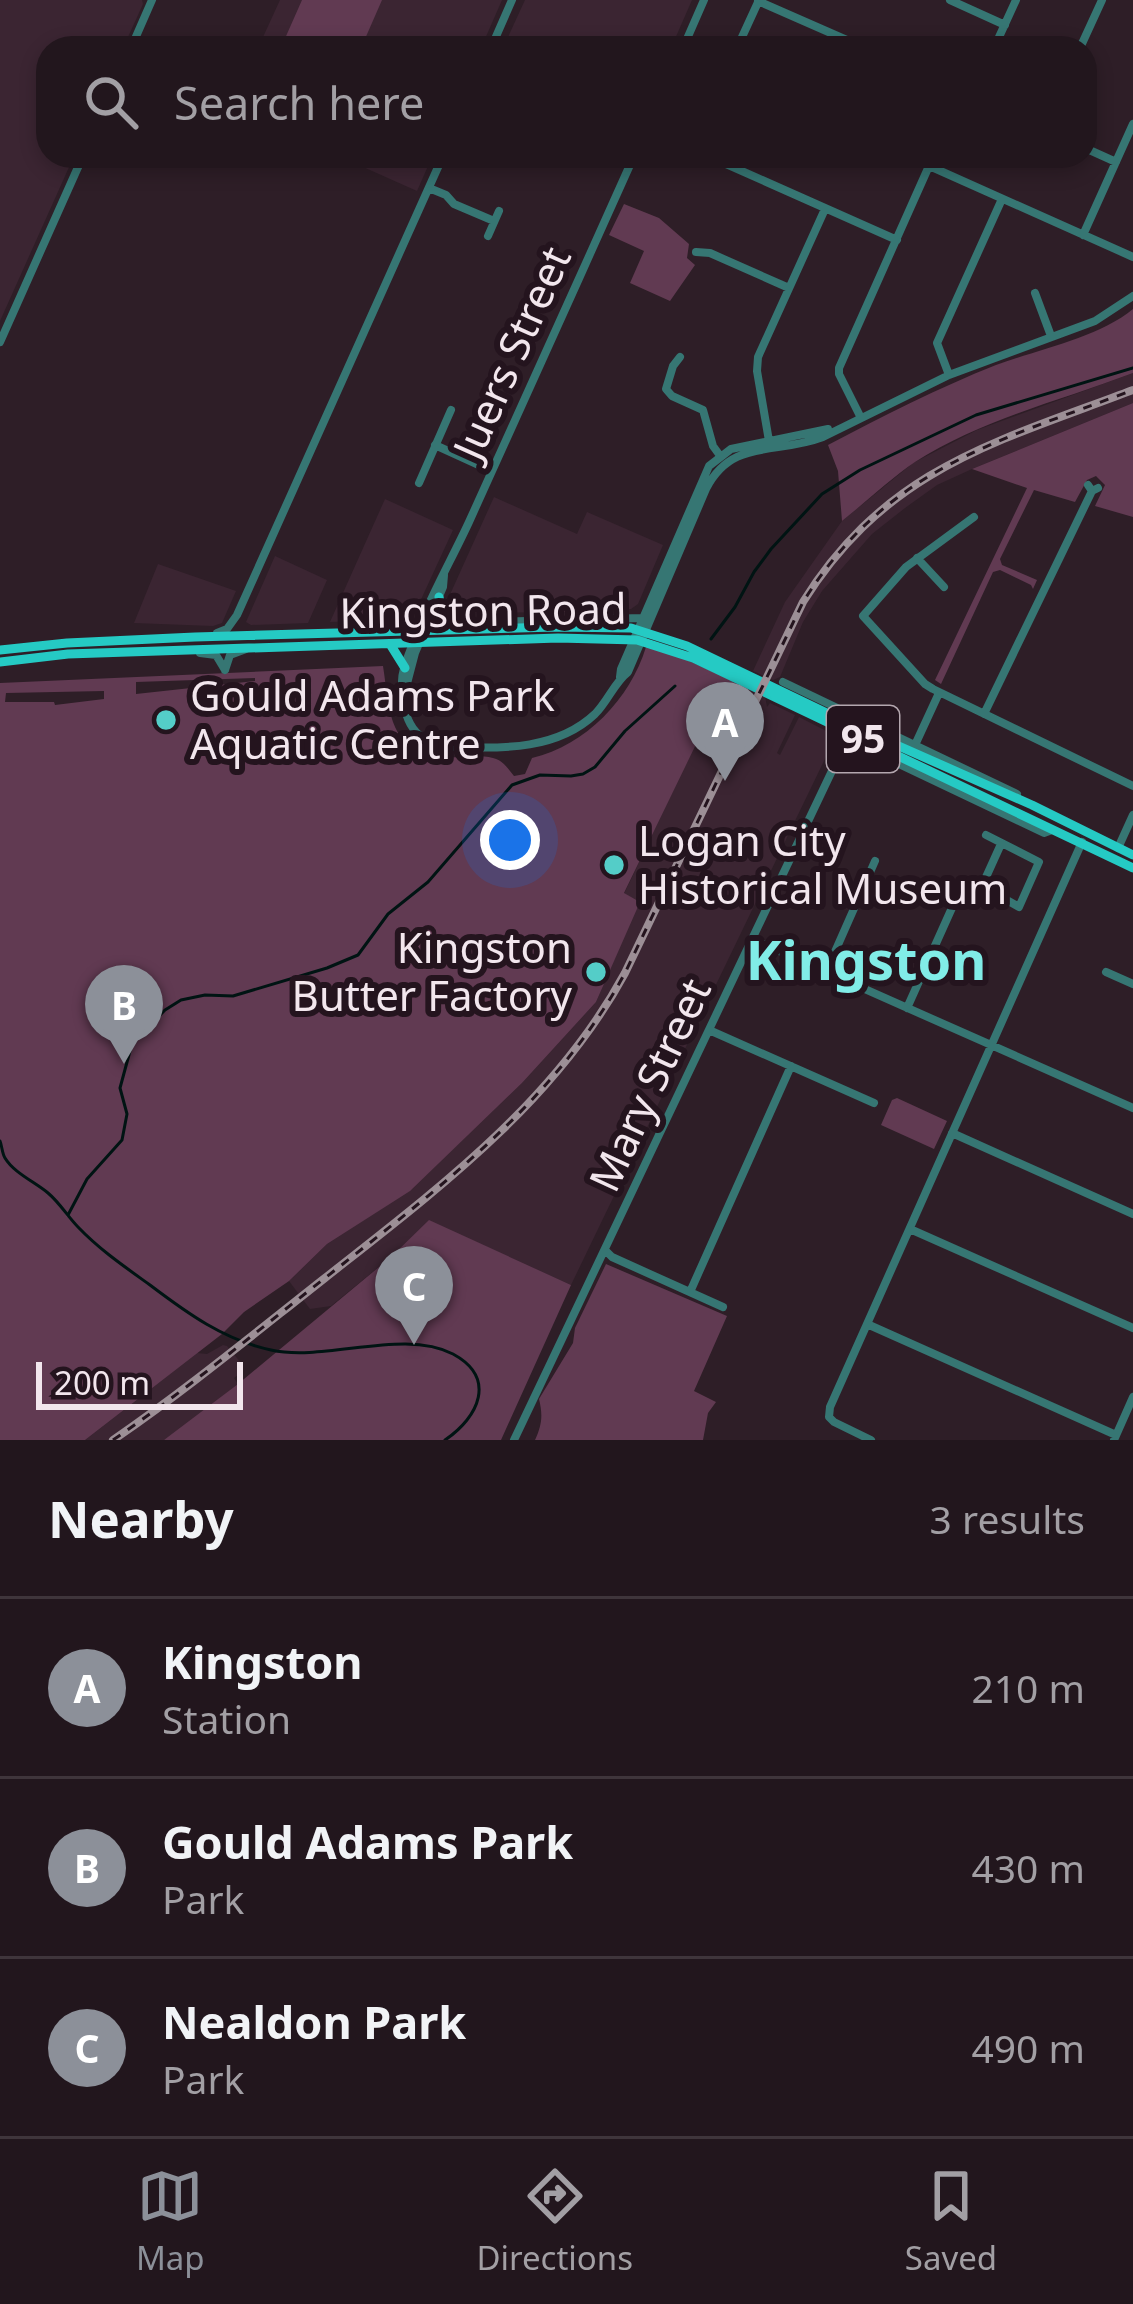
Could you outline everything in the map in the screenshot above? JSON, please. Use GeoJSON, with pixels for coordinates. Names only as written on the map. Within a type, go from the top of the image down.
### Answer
{"type":"FeatureCollection","features":[{"type":"Feature","properties":{"kind":"main road"},"geometry":{"type":"LineString","coordinates":[[439,597],[452,630]]}},
{"type":"Feature","properties":{"kind":"main road","name":"Kingston Road"},"geometry":{"type":"LineString","coordinates":[[0,650],[195,637],[248,643],[390,644],[465,629],[621,633],[656,639],[776,688],[1133,855]]}},
{"type":"Feature","properties":{"kind":"main road","name":"Kingston Road"},"geometry":{"type":"LineString","coordinates":[[0,662],[248,643],[621,633]]}},
{"type":"Feature","properties":{"kind":"main road"},"geometry":{"type":"LineString","coordinates":[[390,644],[405,668]]}},
{"type":"Feature","properties":{"kind":"main road","name":"Kingston Road"},"geometry":{"type":"LineString","coordinates":[[776,688],[1133,867]]}},
{"type":"Feature","properties":{"kind":"main road"},"geometry":{"type":"LineString","coordinates":[[1118,848],[1118,856],[1133,867]]}},
{"type":"Feature","properties":{"kind":"street"},"geometry":{"type":"LineString","coordinates":[[136,36],[152,0]]}},
{"type":"Feature","properties":{"kind":"street"},"geometry":{"type":"LineString","coordinates":[[496,36],[512,0]]}},
{"type":"Feature","properties":{"kind":"street"},"geometry":{"type":"LineString","coordinates":[[688,36],[704,0]]}},
{"type":"Feature","properties":{"kind":"street"},"geometry":{"type":"LineString","coordinates":[[742,36],[759,0],[838,36]]}},
{"type":"Feature","properties":{"kind":"street"},"geometry":{"type":"LineString","coordinates":[[950,0],[1005,25]]}},
{"type":"Feature","properties":{"kind":"street"},"geometry":{"type":"LineString","coordinates":[[1000,36],[1016,0]]}},
{"type":"Feature","properties":{"kind":"street"},"geometry":{"type":"LineString","coordinates":[[1086,36],[1102,0]]}},
{"type":"Feature","properties":{"kind":"street"},"geometry":{"type":"LineString","coordinates":[[1083,235],[1133,124]]}},
{"type":"Feature","properties":{"kind":"street"},"geometry":{"type":"LineString","coordinates":[[1097,153],[1116,162]]}},
{"type":"Feature","properties":{"kind":"street"},"geometry":{"type":"LineString","coordinates":[[0,342],[77,168]]}},
{"type":"Feature","properties":{"kind":"street"},"geometry":{"type":"LineString","coordinates":[[195,637],[222,633],[237,615],[438,168]]}},
{"type":"Feature","properties":{"kind":"street","name":"Juers Street"},"geometry":{"type":"LineString","coordinates":[[418,637],[629,168]]}},
{"type":"Feature","properties":{"kind":"street"},"geometry":{"type":"LineString","coordinates":[[734,168],[897,240]]}},
{"type":"Feature","properties":{"kind":"street"},"geometry":{"type":"LineString","coordinates":[[860,416],[839,368],[928,168]]}},
{"type":"Feature","properties":{"kind":"street"},"geometry":{"type":"LineString","coordinates":[[933,168],[1133,257]]}},
{"type":"Feature","properties":{"kind":"street"},"geometry":{"type":"LineString","coordinates":[[429,188],[494,221]]}},
{"type":"Feature","properties":{"kind":"street"},"geometry":{"type":"LineString","coordinates":[[949,375],[937,343],[1002,199]]}},
{"type":"Feature","properties":{"kind":"street"},"geometry":{"type":"LineString","coordinates":[[769,441],[757,360],[825,209]]}},
{"type":"Feature","properties":{"kind":"street"},"geometry":{"type":"LineString","coordinates":[[488,236],[499,211]]}},
{"type":"Feature","properties":{"kind":"street"},"geometry":{"type":"LineString","coordinates":[[696,252],[710,253],[789,288]]}},
{"type":"Feature","properties":{"kind":"street"},"geometry":{"type":"LineString","coordinates":[[1035,293],[1051,337]]}},
{"type":"Feature","properties":{"kind":"street"},"geometry":{"type":"LineString","coordinates":[[620,679],[709,466],[842,426],[949,375],[1109,314],[1133,293]]}},
{"type":"Feature","properties":{"kind":"street"},"geometry":{"type":"LineString","coordinates":[[680,357],[666,389],[703,410],[713,446],[722,459]]}},
{"type":"Feature","properties":{"kind":"street"},"geometry":{"type":"LineString","coordinates":[[418,483],[451,410]]}},
{"type":"Feature","properties":{"kind":"street"},"geometry":{"type":"LineString","coordinates":[[418,637],[402,683],[407,720],[427,742],[451,747],[516,746],[550,740],[578,728],[604,705],[628,672],[706,489],[730,448],[793,441]]}},
{"type":"Feature","properties":{"kind":"street"},"geometry":{"type":"LineString","coordinates":[[435,445],[492,471]]}},
{"type":"Feature","properties":{"kind":"street"},"geometry":{"type":"LineString","coordinates":[[984,714],[1093,488]]}},
{"type":"Feature","properties":{"kind":"street"},"geometry":{"type":"LineString","coordinates":[[974,517],[906,567],[863,616],[925,684],[939,693],[1133,786]]}},
{"type":"Feature","properties":{"kind":"street"},"geometry":{"type":"LineString","coordinates":[[917,558],[944,587]]}},
{"type":"Feature","properties":{"kind":"street","name":"Juers Street"},"geometry":{"type":"LineString","coordinates":[[418,637],[444,575]]}},
{"type":"Feature","properties":{"kind":"street"},"geometry":{"type":"LineString","coordinates":[[183,651],[216,655],[225,670],[230,655],[248,643],[237,615]]}},
{"type":"Feature","properties":{"kind":"street","name":"Kingston Road"},"geometry":{"type":"LineString","coordinates":[[465,629],[473,622],[642,618]]}},
{"type":"Feature","properties":{"kind":"street"},"geometry":{"type":"LineString","coordinates":[[404,692],[418,637]]}},
{"type":"Feature","properties":{"kind":"street","name":"Kingston Road"},"geometry":{"type":"LineString","coordinates":[[776,688],[915,745],[1032,805]]}},
{"type":"Feature","properties":{"kind":"street"},"geometry":{"type":"LineString","coordinates":[[915,745],[939,693]]}},
{"type":"Feature","properties":{"kind":"street","name":"Mary Street"},"geometry":{"type":"LineString","coordinates":[[514,1440],[840,754],[859,746],[1044,833],[1053,830]]}},
{"type":"Feature","properties":{"kind":"street"},"geometry":{"type":"LineString","coordinates":[[1118,848],[1133,815]]}},
{"type":"Feature","properties":{"kind":"street"},"geometry":{"type":"LineString","coordinates":[[871,1440],[829,1417],[830,1407],[1087,832]]}},
{"type":"Feature","properties":{"kind":"street"},"geometry":{"type":"LineString","coordinates":[[907,1008],[960,890],[982,886],[1019,907],[1040,862],[986,835]]}},
{"type":"Feature","properties":{"kind":"street"},"geometry":{"type":"LineString","coordinates":[[982,886],[1001,844]]}},
{"type":"Feature","properties":{"kind":"street"},"geometry":{"type":"LineString","coordinates":[[826,972],[875,861]]}},
{"type":"Feature","properties":{"kind":"street"},"geometry":{"type":"LineString","coordinates":[[752,939],[1133,1108]]}},
{"type":"Feature","properties":{"kind":"street"},"geometry":{"type":"LineString","coordinates":[[1106,972],[1133,984]]}},
{"type":"Feature","properties":{"kind":"street"},"geometry":{"type":"LineString","coordinates":[[710,1030],[874,1102]]}},
{"type":"Feature","properties":{"kind":"street"},"geometry":{"type":"LineString","coordinates":[[690,1292],[791,1066]]}},
{"type":"Feature","properties":{"kind":"street"},"geometry":{"type":"LineString","coordinates":[[952,1132],[1133,1214]]}},
{"type":"Feature","properties":{"kind":"street"},"geometry":{"type":"LineString","coordinates":[[910,1229],[1133,1328]]}},
{"type":"Feature","properties":{"kind":"street"},"geometry":{"type":"LineString","coordinates":[[606,1251],[723,1307]]}},
{"type":"Feature","properties":{"kind":"street"},"geometry":{"type":"LineString","coordinates":[[867,1324],[1115,1437],[1129,1418],[1133,1397]]}},
{"type":"Feature","properties":{"kind":"shaded area"},"geometry":{"type":"Polygon","coordinates":[[[0,0],[142,0],[128,36],[36,36],[36,168],[69,168],[0,321],[0,0]]]}},
{"type":"Feature","properties":{"kind":"shaded area"},"geometry":{"type":"Polygon","coordinates":[[[280,0],[502,0],[486,36],[264,36],[280,0]]]}},
{"type":"Feature","properties":{"kind":"shaded area"},"geometry":{"type":"Polygon","coordinates":[[[302,0],[382,0],[366,36],[286,36],[302,0]]]}},
{"type":"Feature","properties":{"kind":"shaded area"},"geometry":{"type":"Polygon","coordinates":[[[525,0],[692,0],[676,36],[508,36],[525,0]]]}},
{"type":"Feature","properties":{"kind":"shaded area"},"geometry":{"type":"Polygon","coordinates":[[[365,168],[427,168],[417,191],[365,168]]]}},
{"type":"Feature","properties":{"kind":"shaded area"},"geometry":{"type":"Polygon","coordinates":[[[624,204],[659,218],[689,244],[687,258],[695,265],[670,301],[630,283],[644,251],[609,235],[624,204]]]}},
{"type":"Feature","properties":{"kind":"shaded area"},"geometry":{"type":"Polygon","coordinates":[[[1133,309],[1133,373],[994,422],[941,447],[842,521],[838,471],[828,445],[953,383],[1086,335],[1133,309]]]}},
{"type":"Feature","properties":{"kind":"shaded area"},"geometry":{"type":"Polygon","coordinates":[[[1133,373],[1133,403],[937,485],[905,508],[872,534],[822,591],[780,677],[773,680],[753,671],[785,602],[842,521],[913,463],[977,430],[1133,373]]]}},
{"type":"Feature","properties":{"kind":"shaded area"},"geometry":{"type":"Polygon","coordinates":[[[1133,403],[1133,517],[1095,506],[1105,485],[1096,476],[1087,480],[1075,502],[1034,490],[1000,559],[1002,565],[1037,580],[1033,589],[1000,570],[993,572],[941,684],[935,680],[1027,488],[972,469],[1133,403]]]}},
{"type":"Feature","properties":{"kind":"shaded area"},"geometry":{"type":"Polygon","coordinates":[[[494,497],[577,534],[587,512],[663,545],[638,604],[631,609],[573,612],[462,613],[450,609],[448,599],[494,497]]]}},
{"type":"Feature","properties":{"kind":"shaded area"},"geometry":{"type":"Polygon","coordinates":[[[385,499],[453,530],[412,619],[330,622],[385,499]]]}},
{"type":"Feature","properties":{"kind":"shaded area"},"geometry":{"type":"Polygon","coordinates":[[[275,556],[327,580],[308,623],[246,622],[275,556]]]}},
{"type":"Feature","properties":{"kind":"shaded area"},"geometry":{"type":"Polygon","coordinates":[[[158,564],[236,591],[222,623],[134,623],[158,564]]]}},
{"type":"Feature","properties":{"kind":"shaded area"},"geometry":{"type":"Polygon","coordinates":[[[646,647],[749,688],[743,701],[711,684],[690,728],[701,734],[624,893],[640,902],[596,1002],[522,1083],[410,1191],[327,1244],[289,1281],[85,1440],[0,1440],[0,683],[383,666],[393,722],[412,750],[437,758],[493,758],[514,776],[525,774],[532,758],[588,731],[617,702],[646,647]],[[255,681],[136,682],[136,694],[255,681]],[[104,691],[6,693],[5,702],[55,705],[104,699],[104,691]]]}},
{"type":"Feature","properties":{"kind":"shaded area"},"geometry":{"type":"Polygon","coordinates":[[[711,683],[749,688],[765,696],[767,707],[770,703],[795,715],[780,755],[799,717],[836,736],[571,1285],[429,1221],[331,1306],[310,1309],[289,1281],[327,1244],[410,1190],[522,1083],[596,1002],[639,901],[624,894],[700,734],[689,728],[711,683]]]}},
{"type":"Feature","properties":{"kind":"shaded area"},"geometry":{"type":"Polygon","coordinates":[[[897,1098],[947,1121],[934,1149],[881,1125],[897,1098]]]}},
{"type":"Feature","properties":{"kind":"shaded area"},"geometry":{"type":"Polygon","coordinates":[[[429,1220],[571,1285],[501,1440],[164,1440],[391,1257],[429,1220]]]}},
{"type":"Feature","properties":{"kind":"shaded area"},"geometry":{"type":"Polygon","coordinates":[[[606,1264],[727,1316],[694,1391],[716,1402],[708,1413],[703,1440],[535,1440],[541,1420],[539,1399],[573,1343],[575,1328],[606,1264]]]}},
{"type":"Feature","properties":{"kind":"shaded area"},"geometry":{"type":"Polygon","coordinates":[[[223,1345],[242,1364],[234,1378],[238,1384],[172,1436],[164,1440],[85,1440],[197,1353],[207,1354],[223,1345]]]}},
{"type":"Feature","properties":{"kind":"waterway"},"geometry":{"type":"LineString","coordinates":[[711,639],[771,549],[822,494],[860,470],[976,415],[1133,368]]}},
{"type":"Feature","properties":{"kind":"waterway"},"geometry":{"type":"LineString","coordinates":[[68,1215],[87,1179],[122,1140],[127,1114],[120,1088],[130,1051],[165,1010],[181,1000],[233,996],[358,955],[388,914],[428,882],[512,785],[540,775],[583,774],[595,767],[625,731],[675,686]]}},
{"type":"Feature","properties":{"kind":"waterway"},"geometry":{"type":"LineString","coordinates":[[0,1141],[9,1163],[52,1197],[95,1243],[178,1306],[222,1332],[293,1353],[412,1344],[453,1354],[475,1374],[478,1397],[467,1420],[445,1440]]}},
{"type":"Feature","properties":{"kind":"railway"},"geometry":{"type":"LineString","coordinates":[[113,1440],[410,1211],[491,1140],[564,1063],[625,973],[803,602],[871,520],[948,465],[1133,390]]}},
{"type":"Feature","properties":{"kind":"place","name":"Gould Adams Park Aquatic Centre"},"geometry":{"type":"Point","coordinates":[166,720]}},
{"type":"Feature","properties":{"kind":"place","name":"Kingston"},"geometry":{"type":"Point","coordinates":[725,781]}},
{"type":"Feature","properties":{"kind":"place","name":"Logan City Historical Museum"},"geometry":{"type":"Point","coordinates":[614,865]}},
{"type":"Feature","properties":{"kind":"place","name":"Kingston Butter Factory"},"geometry":{"type":"Point","coordinates":[596,972]}},
{"type":"Feature","properties":{"kind":"place","name":"Gould Adams Park"},"geometry":{"type":"Point","coordinates":[124,1064]}},
{"type":"Feature","properties":{"kind":"place","name":"Nealdon Park"},"geometry":{"type":"Point","coordinates":[414,1345]}},
{"type":"Feature","properties":{"kind":"district","name":"Kingston"},"geometry":{"type":"Point","coordinates":[866,961]}}]}
